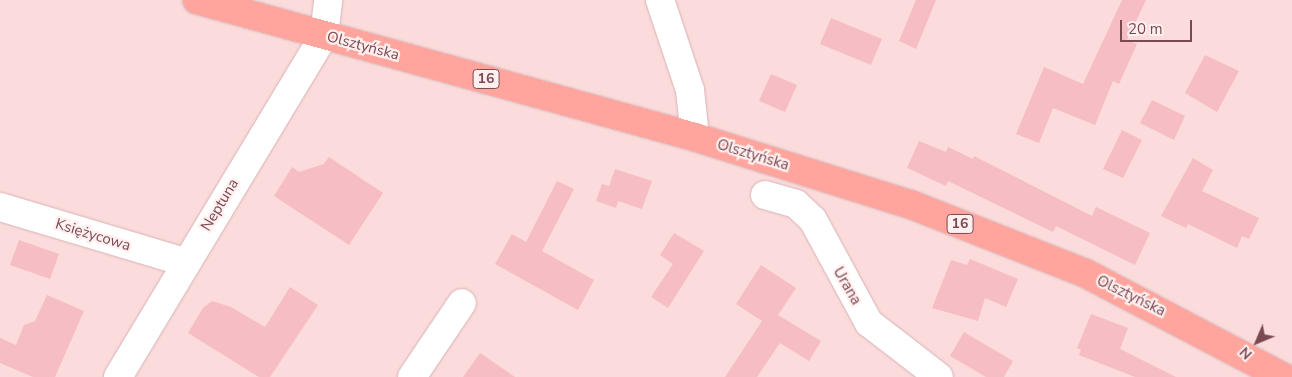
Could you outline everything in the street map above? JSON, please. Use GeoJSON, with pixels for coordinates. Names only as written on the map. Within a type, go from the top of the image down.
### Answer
{"type":"FeatureCollection","features":[{"type":"Feature","properties":{"kind":"main road","name":"Olsztyńska"},"geometry":{"type":"LineString","coordinates":[[197,0],[695,137],[912,205],[1056,261],[1254,370],[1283,377]]}},
{"type":"Feature","properties":{"kind":"street"},"geometry":{"type":"LineString","coordinates":[[324,35],[328,0]]}},
{"type":"Feature","properties":{"kind":"street"},"geometry":{"type":"LineString","coordinates":[[660,0],[690,90],[695,137]]}},
{"type":"Feature","properties":{"kind":"street","name":"Neptuna"},"geometry":{"type":"LineString","coordinates":[[118,377],[185,262],[324,35]]}},
{"type":"Feature","properties":{"kind":"street","name":"Urana"},"geometry":{"type":"LineString","coordinates":[[765,195],[796,204],[813,220],[869,323],[939,377]]}},
{"type":"Feature","properties":{"kind":"street","name":"Księżycowa"},"geometry":{"type":"LineString","coordinates":[[0,207],[185,262]]}},
{"type":"Feature","properties":{"kind":"street"},"geometry":{"type":"LineString","coordinates":[[412,377],[462,303]]}},
{"type":"Feature","properties":{"kind":"shaded area"},"geometry":{"type":"Polygon","coordinates":[[[0,0],[1292,0],[1292,377],[0,377],[0,0]]]}},
{"type":"Feature","properties":{"kind":"building"},"geometry":{"type":"Polygon","coordinates":[[[916,0],[936,0],[916,49],[899,41],[916,0]]]}},
{"type":"Feature","properties":{"kind":"building"},"geometry":{"type":"Polygon","coordinates":[[[1122,0],[1146,0],[1127,40],[1137,44],[1119,84],[1113,81],[1095,125],[1053,108],[1039,143],[1016,134],[1044,67],[1083,84],[1122,0]]]}},
{"type":"Feature","properties":{"kind":"building"},"geometry":{"type":"Polygon","coordinates":[[[831,18],[882,39],[871,65],[820,44],[831,18]]]}},
{"type":"Feature","properties":{"kind":"building"},"geometry":{"type":"Polygon","coordinates":[[[1205,55],[1239,71],[1217,112],[1185,93],[1205,55]]]}},
{"type":"Feature","properties":{"kind":"building"},"geometry":{"type":"Polygon","coordinates":[[[771,74],[797,85],[785,112],[759,101],[771,74]]]}},
{"type":"Feature","properties":{"kind":"building"},"geometry":{"type":"Polygon","coordinates":[[[1152,100],[1185,116],[1174,140],[1140,123],[1152,100]]]}},
{"type":"Feature","properties":{"kind":"building"},"geometry":{"type":"Polygon","coordinates":[[[1122,130],[1142,140],[1123,178],[1103,169],[1122,130]]]}},
{"type":"Feature","properties":{"kind":"building"},"geometry":{"type":"Polygon","coordinates":[[[919,141],[946,152],[948,147],[973,159],[974,156],[1092,216],[1096,207],[1150,233],[1135,265],[1056,226],[1053,232],[948,181],[946,186],[907,168],[919,141]]]}},
{"type":"Feature","properties":{"kind":"building"},"geometry":{"type":"Polygon","coordinates":[[[329,157],[383,193],[349,245],[274,196],[292,167],[299,172],[324,164],[329,157]]]}},
{"type":"Feature","properties":{"kind":"building"},"geometry":{"type":"Polygon","coordinates":[[[1193,158],[1213,170],[1202,191],[1259,218],[1249,239],[1242,236],[1237,248],[1188,224],[1186,228],[1161,216],[1193,158]]]}},
{"type":"Feature","properties":{"kind":"building"},"geometry":{"type":"Polygon","coordinates":[[[615,169],[652,181],[642,209],[618,201],[616,208],[596,201],[602,184],[609,186],[615,169]]]}},
{"type":"Feature","properties":{"kind":"building"},"geometry":{"type":"Polygon","coordinates":[[[557,181],[574,189],[542,251],[594,280],[578,310],[495,264],[512,234],[526,242],[557,181]]]}},
{"type":"Feature","properties":{"kind":"building"},"geometry":{"type":"Polygon","coordinates":[[[674,233],[704,251],[668,308],[651,297],[673,264],[660,255],[674,233]]]}},
{"type":"Feature","properties":{"kind":"building"},"geometry":{"type":"Polygon","coordinates":[[[19,240],[59,254],[50,279],[10,265],[19,240]]]}},
{"type":"Feature","properties":{"kind":"building"},"geometry":{"type":"Polygon","coordinates":[[[970,259],[1018,279],[1006,307],[985,298],[978,321],[932,308],[951,260],[967,265],[970,259]]]}},
{"type":"Feature","properties":{"kind":"building"},"geometry":{"type":"Polygon","coordinates":[[[761,265],[796,288],[778,315],[821,341],[809,361],[780,343],[757,377],[725,377],[762,321],[736,304],[761,265]]]}},
{"type":"Feature","properties":{"kind":"building"},"geometry":{"type":"Polygon","coordinates":[[[290,287],[318,305],[270,377],[259,377],[188,333],[203,308],[212,301],[231,307],[265,327],[290,287]]]}},
{"type":"Feature","properties":{"kind":"building"},"geometry":{"type":"Polygon","coordinates":[[[47,295],[84,311],[55,377],[33,377],[0,363],[0,338],[16,345],[24,325],[35,321],[47,295]]]}},
{"type":"Feature","properties":{"kind":"building"},"geometry":{"type":"Polygon","coordinates":[[[1091,314],[1128,328],[1120,349],[1176,377],[1135,377],[1079,355],[1081,350],[1077,348],[1091,314]]]}},
{"type":"Feature","properties":{"kind":"building"},"geometry":{"type":"Polygon","coordinates":[[[964,332],[1013,361],[1004,377],[986,377],[950,356],[964,332]]]}},
{"type":"Feature","properties":{"kind":"building"},"geometry":{"type":"Polygon","coordinates":[[[480,353],[515,377],[463,377],[480,353]]]}}]}
